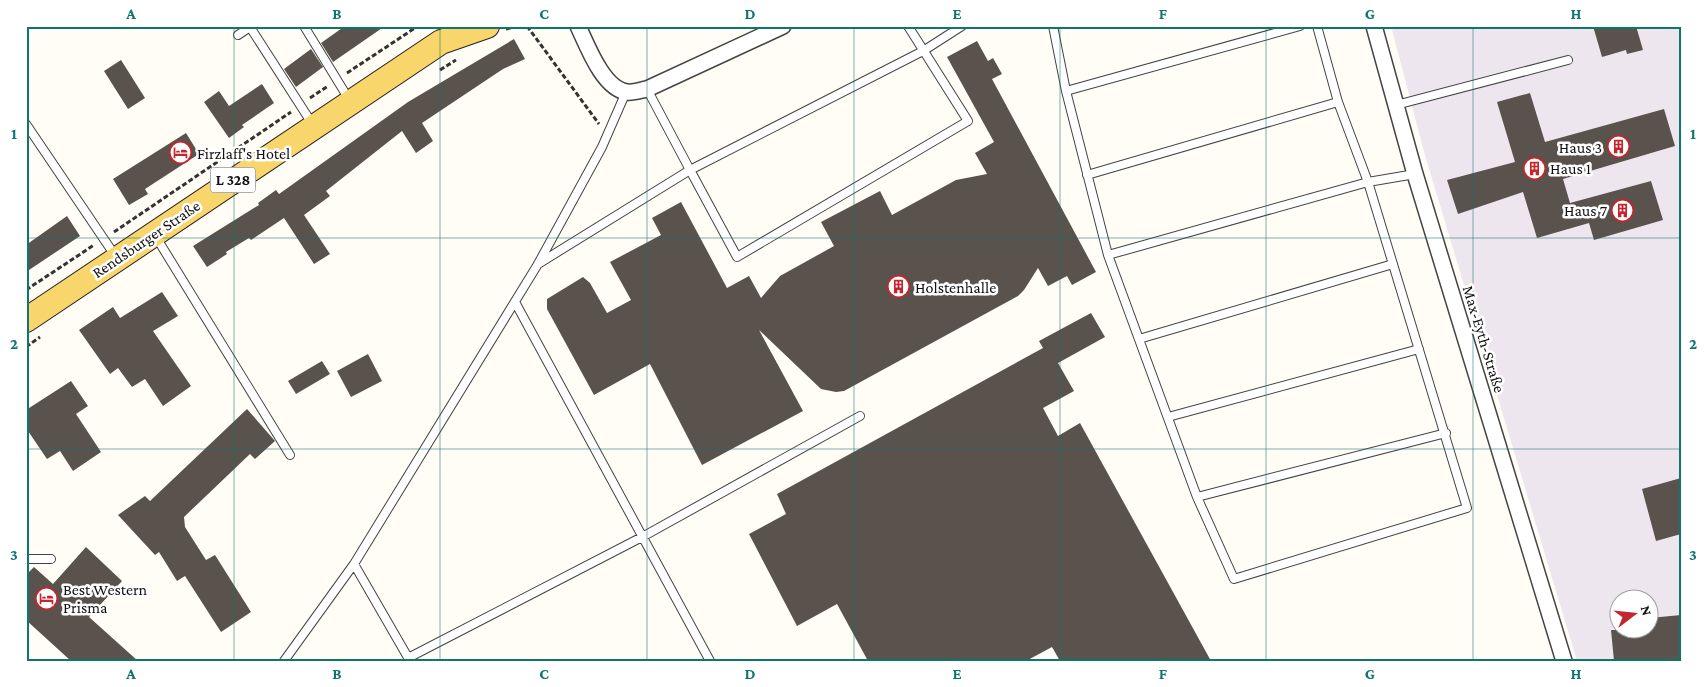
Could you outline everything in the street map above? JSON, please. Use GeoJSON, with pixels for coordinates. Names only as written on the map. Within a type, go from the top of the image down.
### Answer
{"type":"FeatureCollection","features":[{"type":"Feature","properties":{"kind":"main road","name":"Rendsburger Straße"},"geometry":{"type":"LineString","coordinates":[[26,320],[447,34],[487,26]]}},
{"type":"Feature","properties":{"kind":"street"},"geometry":{"type":"LineString","coordinates":[[578,26],[603,74],[610,83],[626,92],[647,89],[783,26]]}},
{"type":"Feature","properties":{"kind":"street","name":"Max-Eyth-Straße"},"geometry":{"type":"LineString","coordinates":[[1374,26],[1414,174],[1564,661]]}},
{"type":"Feature","properties":{"kind":"lane"},"geometry":{"type":"LineString","coordinates":[[304,26],[350,101]]}},
{"type":"Feature","properties":{"kind":"lane"},"geometry":{"type":"LineString","coordinates":[[647,89],[737,256],[968,121],[908,26]]}},
{"type":"Feature","properties":{"kind":"lane"},"geometry":{"type":"LineString","coordinates":[[538,264],[690,170],[923,51],[962,26]]}},
{"type":"Feature","properties":{"kind":"lane"},"geometry":{"type":"LineString","coordinates":[[1053,26],[1066,91],[1108,255],[1197,497],[1234,579],[1467,508],[1446,433],[1418,349],[1368,182],[1338,102],[1317,26]]}},
{"type":"Feature","properties":{"kind":"lane"},"geometry":{"type":"LineString","coordinates":[[1066,91],[1300,26]]}},
{"type":"Feature","properties":{"kind":"lane"},"geometry":{"type":"LineString","coordinates":[[238,36],[250,27],[313,126]]}},
{"type":"Feature","properties":{"kind":"lane"},"geometry":{"type":"LineString","coordinates":[[1396,105],[1568,60]]}},
{"type":"Feature","properties":{"kind":"lane"},"geometry":{"type":"LineString","coordinates":[[284,661],[354,564],[538,264],[607,135],[626,92]]}},
{"type":"Feature","properties":{"kind":"lane"},"geometry":{"type":"LineString","coordinates":[[1087,175],[1338,102]]}},
{"type":"Feature","properties":{"kind":"lane"},"geometry":{"type":"LineString","coordinates":[[26,124],[117,258]]}},
{"type":"Feature","properties":{"kind":"lane"},"geometry":{"type":"LineString","coordinates":[[1108,255],[1368,182],[1414,174]]}},
{"type":"Feature","properties":{"kind":"lane"},"geometry":{"type":"LineString","coordinates":[[154,233],[290,455]]}},
{"type":"Feature","properties":{"kind":"lane"},"geometry":{"type":"LineString","coordinates":[[1139,339],[1393,264]]}},
{"type":"Feature","properties":{"kind":"lane"},"geometry":{"type":"LineString","coordinates":[[514,302],[644,536],[710,661]]}},
{"type":"Feature","properties":{"kind":"lane"},"geometry":{"type":"LineString","coordinates":[[1168,417],[1418,349]]}},
{"type":"Feature","properties":{"kind":"lane"},"geometry":{"type":"LineString","coordinates":[[354,564],[409,659],[644,536],[860,416]]}},
{"type":"Feature","properties":{"kind":"lane"},"geometry":{"type":"LineString","coordinates":[[1197,497],[1446,433]]}},
{"type":"Feature","properties":{"kind":"lane"},"geometry":{"type":"LineString","coordinates":[[26,559],[51,558]]}},
{"type":"Feature","properties":{"kind":"path"},"geometry":{"type":"LineString","coordinates":[[26,290],[418,26]]}},
{"type":"Feature","properties":{"kind":"path"},"geometry":{"type":"LineString","coordinates":[[527,26],[607,135]]}},
{"type":"Feature","properties":{"kind":"shaded area"},"geometry":{"type":"Polygon","coordinates":[[[1391,26],[1681,26],[1681,661],[1577,661],[1424,152],[1391,26]]]}},
{"type":"Feature","properties":{"kind":"building"},"geometry":{"type":"Polygon","coordinates":[[[345,26],[385,26],[333,62],[321,43],[345,26]]]}},
{"type":"Feature","properties":{"kind":"building"},"geometry":{"type":"Polygon","coordinates":[[[1593,26],[1636,26],[1643,50],[1627,54],[1626,50],[1602,57],[1593,26]]]}},
{"type":"Feature","properties":{"kind":"building"},"geometry":{"type":"Polygon","coordinates":[[[514,39],[525,59],[503,69],[422,123],[433,141],[416,153],[402,131],[326,191],[330,196],[304,215],[330,254],[314,264],[284,218],[251,240],[249,238],[226,252],[227,254],[207,267],[193,246],[259,205],[258,203],[276,190],[279,194],[408,102],[514,39]]]}},
{"type":"Feature","properties":{"kind":"building"},"geometry":{"type":"Polygon","coordinates":[[[977,41],[988,61],[993,58],[1002,74],[992,79],[1096,272],[1072,285],[1067,276],[1048,286],[1038,268],[1018,296],[844,391],[836,392],[821,389],[759,330],[803,411],[702,465],[650,364],[594,395],[547,309],[547,299],[583,277],[590,283],[607,313],[631,300],[610,262],[661,235],[652,218],[681,202],[727,288],[749,276],[761,298],[780,276],[834,246],[821,222],[880,191],[892,215],[956,180],[987,174],[975,153],[994,142],[947,57],[977,41]]]}},
{"type":"Feature","properties":{"kind":"building"},"geometry":{"type":"Polygon","coordinates":[[[311,49],[323,67],[296,87],[284,69],[311,49]]]}},
{"type":"Feature","properties":{"kind":"building"},"geometry":{"type":"Polygon","coordinates":[[[121,60],[145,98],[128,109],[104,71],[121,60]]]}},
{"type":"Feature","properties":{"kind":"building"},"geometry":{"type":"Polygon","coordinates":[[[262,84],[274,103],[242,125],[244,127],[229,138],[204,102],[219,91],[229,106],[262,84]]]}},
{"type":"Feature","properties":{"kind":"building"},"geometry":{"type":"Polygon","coordinates":[[[1530,93],[1545,142],[1664,109],[1675,146],[1563,179],[1570,203],[1651,181],[1663,220],[1594,240],[1589,223],[1537,238],[1523,192],[1458,214],[1447,180],[1515,162],[1497,102],[1530,93]]]}},
{"type":"Feature","properties":{"kind":"building"},"geometry":{"type":"Polygon","coordinates":[[[186,133],[199,154],[145,189],[148,194],[129,205],[113,179],[186,133]]]}},
{"type":"Feature","properties":{"kind":"building"},"geometry":{"type":"Polygon","coordinates":[[[67,216],[80,236],[26,272],[26,245],[67,216]]]}},
{"type":"Feature","properties":{"kind":"building"},"geometry":{"type":"Polygon","coordinates":[[[162,292],[178,316],[153,331],[191,386],[163,406],[145,379],[132,387],[118,368],[110,374],[79,330],[113,307],[120,318],[162,292]]]}},
{"type":"Feature","properties":{"kind":"building"},"geometry":{"type":"Polygon","coordinates":[[[1091,313],[1105,337],[1058,363],[1074,391],[1043,408],[1058,436],[1080,423],[1211,661],[1060,661],[1052,647],[1026,661],[868,661],[837,604],[797,626],[749,534],[786,514],[777,494],[1043,348],[1039,341],[1091,313]]]}},
{"type":"Feature","properties":{"kind":"building"},"geometry":{"type":"Polygon","coordinates":[[[368,354],[382,381],[351,397],[337,371],[368,354]]]}},
{"type":"Feature","properties":{"kind":"building"},"geometry":{"type":"Polygon","coordinates":[[[322,361],[330,374],[296,394],[288,381],[322,361]]]}},
{"type":"Feature","properties":{"kind":"building"},"geometry":{"type":"Polygon","coordinates":[[[71,381],[88,406],[76,414],[101,452],[73,471],[60,451],[47,459],[26,428],[26,410],[71,381]]]}},
{"type":"Feature","properties":{"kind":"building"},"geometry":{"type":"Polygon","coordinates":[[[247,409],[275,441],[255,459],[250,454],[184,517],[185,527],[206,560],[215,555],[251,612],[221,632],[185,576],[177,581],[159,552],[155,555],[118,515],[145,496],[150,501],[247,409]]]}},
{"type":"Feature","properties":{"kind":"building"},"geometry":{"type":"Polygon","coordinates":[[[1681,478],[1681,534],[1656,541],[1642,489],[1681,478]]]}},
{"type":"Feature","properties":{"kind":"building","name":"Best Western Prisma"},"geometry":{"type":"Polygon","coordinates":[[[86,547],[122,581],[89,617],[138,661],[71,661],[26,620],[26,575],[34,567],[53,584],[86,547]]]}},
{"type":"Feature","properties":{"kind":"building"},"geometry":{"type":"Polygon","coordinates":[[[1681,615],[1681,661],[1614,661],[1612,640],[1660,640],[1660,617],[1681,615]]]}},
{"type":"Feature","properties":{"kind":"place","name":"Haus 3"},"geometry":{"type":"Point","coordinates":[1618,147]}},
{"type":"Feature","properties":{"kind":"place","name":"Firzlaff's Hotel"},"geometry":{"type":"Point","coordinates":[181,153]}},
{"type":"Feature","properties":{"kind":"place","name":"Haus 1"},"geometry":{"type":"Point","coordinates":[1534,168]}},
{"type":"Feature","properties":{"kind":"place","name":"Haus 7"},"geometry":{"type":"Point","coordinates":[1623,210]}},
{"type":"Feature","properties":{"kind":"place","name":"Holstenhalle"},"geometry":{"type":"Point","coordinates":[899,287]}},
{"type":"Feature","properties":{"kind":"place","name":"Best Western Prisma"},"geometry":{"type":"Point","coordinates":[47,598]}}]}
